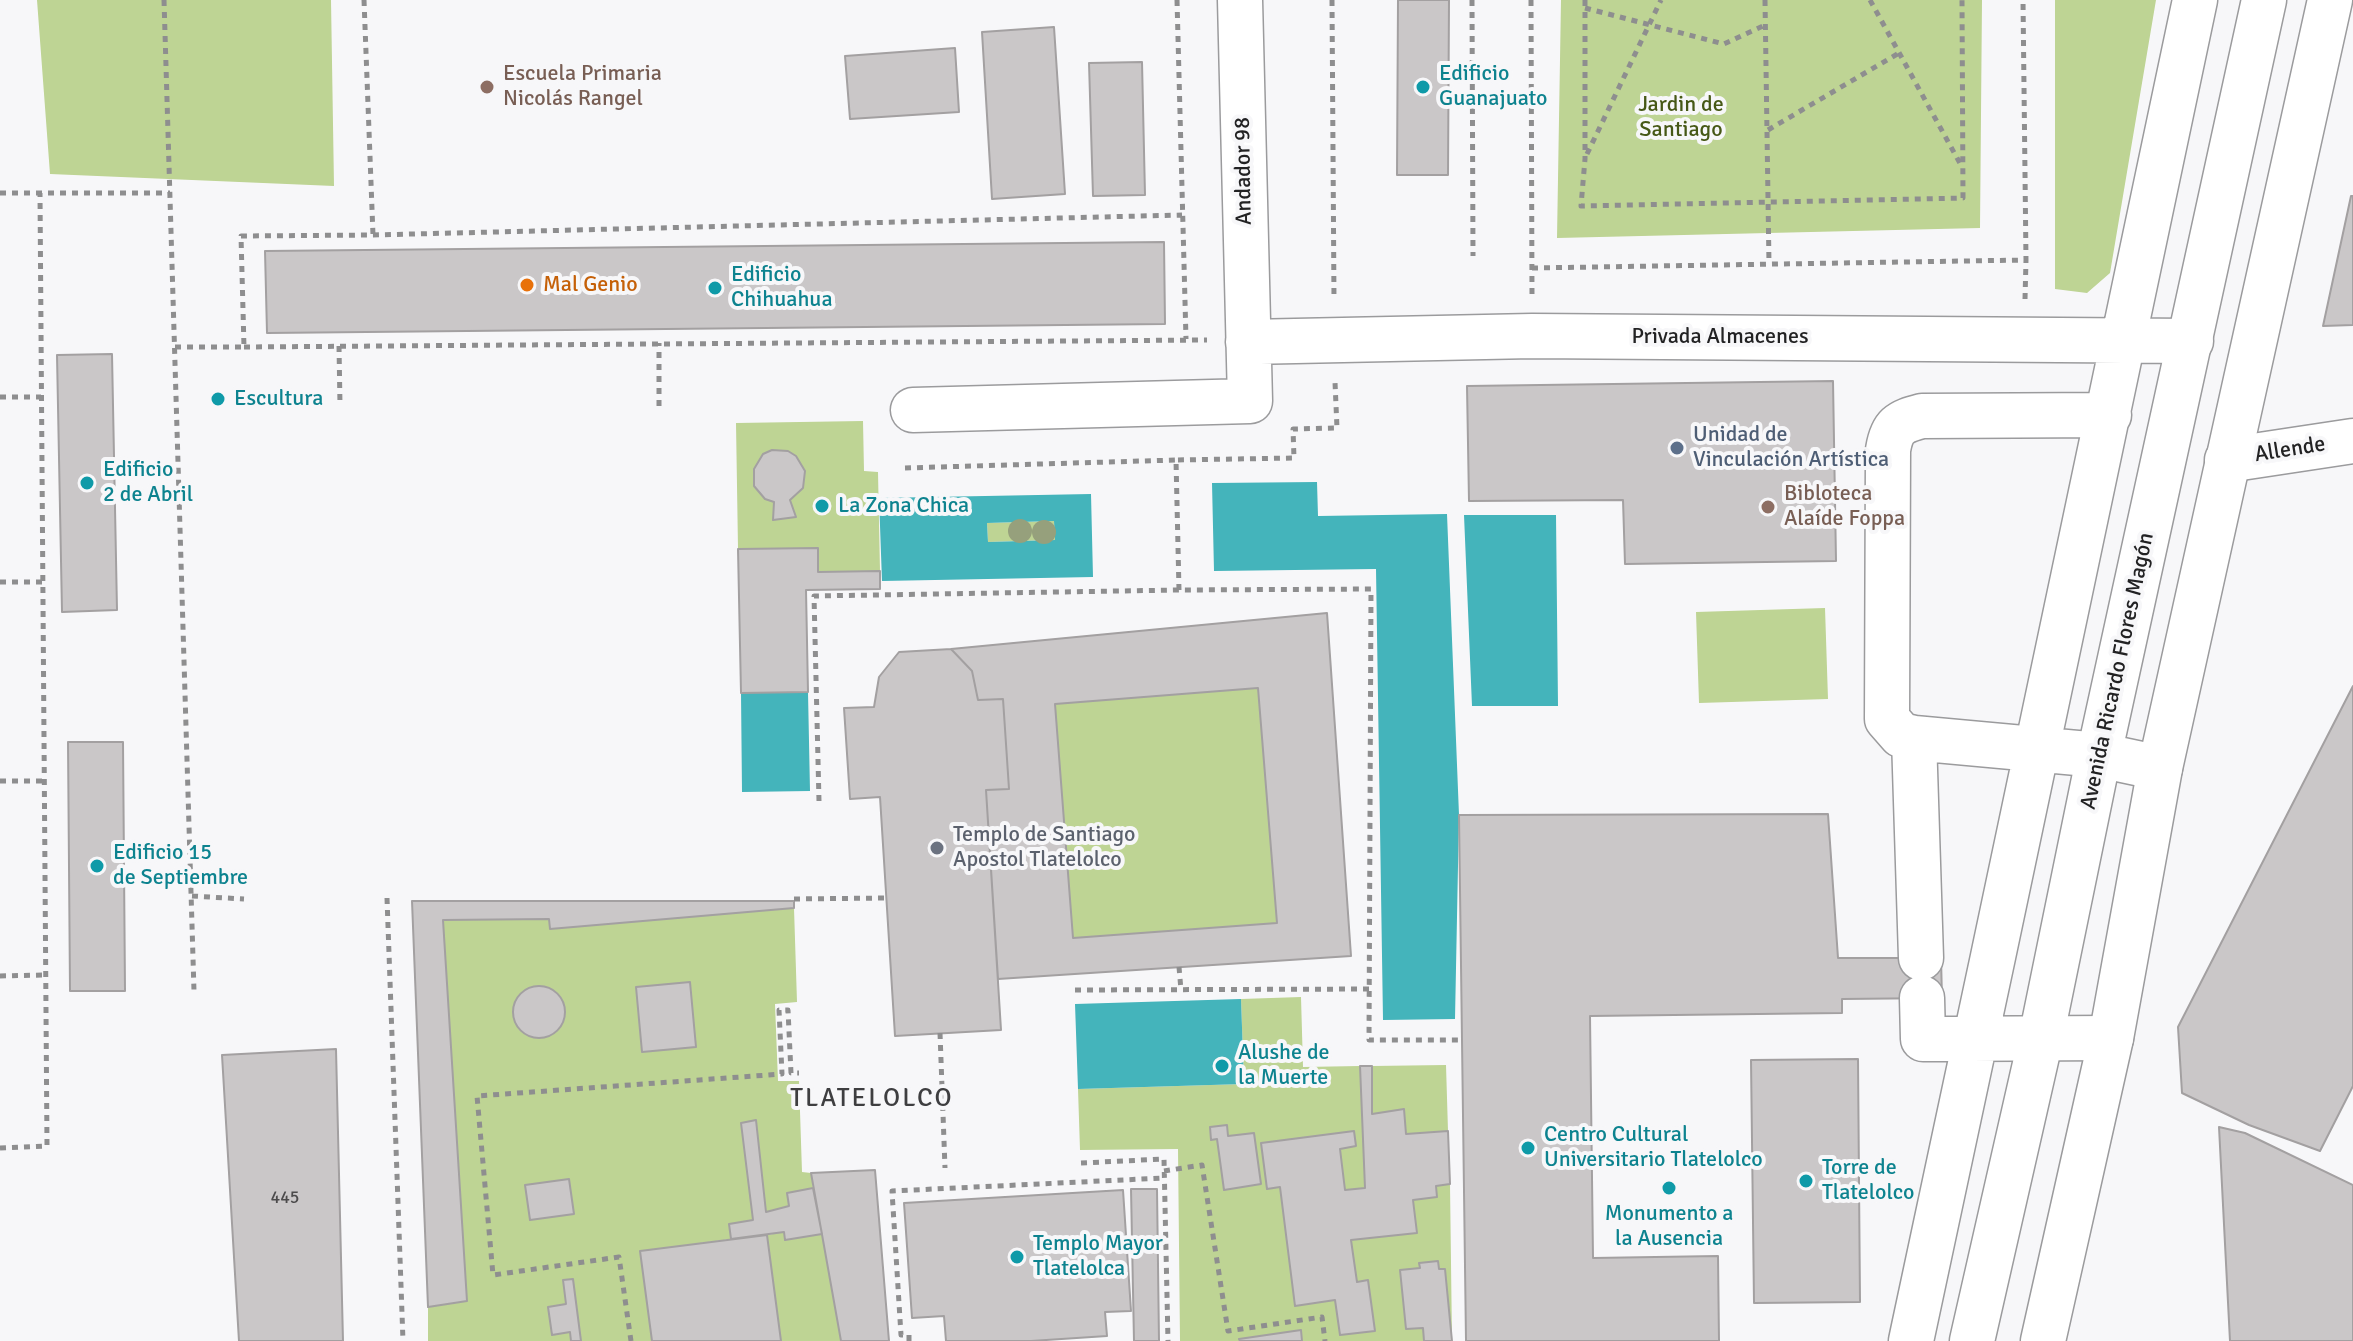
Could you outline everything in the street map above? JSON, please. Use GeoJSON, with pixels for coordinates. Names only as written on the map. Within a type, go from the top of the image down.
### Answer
{"type":"FeatureCollection","features":[{"type":"Feature","properties":{"kind":"main road","name":"Andador 98"},"geometry":{"type":"LineString","coordinates":[[913,410],[1250,401],[1240,0]]}},
{"type":"Feature","properties":{"kind":"main road"},"geometry":{"type":"LineString","coordinates":[[1911,1341],[2126,340],[2195,0]]}},
{"type":"Feature","properties":{"kind":"main road","name":"Avenida Ricardo Flores Magón"},"geometry":{"type":"LineString","coordinates":[[1972,1341],[2041,1038],[2099,755],[2264,0]]}},
{"type":"Feature","properties":{"kind":"main road"},"geometry":{"type":"LineString","coordinates":[[2043,1341],[2111,1038],[2160,768],[2330,0]]}},
{"type":"Feature","properties":{"kind":"main road","name":"Privada Almacenes"},"geometry":{"type":"LineString","coordinates":[[1248,342],[1532,336],[2191,341]]}},
{"type":"Feature","properties":{"kind":"main road"},"geometry":{"type":"LineString","coordinates":[[2109,415],[1922,416],[1897,425],[1890,436],[1888,450],[1885,709],[1893,728],[1901,735],[1914,738],[2099,755],[2160,768]]}},
{"type":"Feature","properties":{"kind":"main road","name":"Allende"},"geometry":{"type":"LineString","coordinates":[[2227,460],[2353,441]]}},
{"type":"Feature","properties":{"kind":"main road"},"geometry":{"type":"LineString","coordinates":[[1914,738],[1923,1039],[2111,1038]]}},
{"type":"Feature","properties":{"kind":"main road"},"geometry":{"type":"LineString","coordinates":[[1932,1244],[1984,1290]]}},
{"type":"Feature","properties":{"kind":"path"},"geometry":{"type":"LineString","coordinates":[[164,0],[194,991]]}},
{"type":"Feature","properties":{"kind":"path"},"geometry":{"type":"LineString","coordinates":[[364,0],[373,235]]}},
{"type":"Feature","properties":{"kind":"path"},"geometry":{"type":"LineString","coordinates":[[175,347],[1186,339],[1177,0]]}},
{"type":"Feature","properties":{"kind":"path"},"geometry":{"type":"LineString","coordinates":[[905,468],[1294,458],[1293,429],[1337,428],[1332,0]]}},
{"type":"Feature","properties":{"kind":"path"},"geometry":{"type":"LineString","coordinates":[[1472,0],[1473,256]]}},
{"type":"Feature","properties":{"kind":"path"},"geometry":{"type":"LineString","coordinates":[[1531,0],[1532,336]]}},
{"type":"Feature","properties":{"kind":"path"},"geometry":{"type":"LineString","coordinates":[[1585,0],[1585,159],[1581,206],[1963,198],[1962,0]]}},
{"type":"Feature","properties":{"kind":"path"},"geometry":{"type":"LineString","coordinates":[[1585,159],[1661,0]]}},
{"type":"Feature","properties":{"kind":"path"},"geometry":{"type":"LineString","coordinates":[[1765,0],[1769,264]]}},
{"type":"Feature","properties":{"kind":"path"},"geometry":{"type":"LineString","coordinates":[[1870,0],[1963,168]]}},
{"type":"Feature","properties":{"kind":"path"},"geometry":{"type":"LineString","coordinates":[[1532,268],[2026,260],[2023,0]]}},
{"type":"Feature","properties":{"kind":"path"},"geometry":{"type":"LineString","coordinates":[[1585,8],[1724,44],[1765,25]]}},
{"type":"Feature","properties":{"kind":"path"},"geometry":{"type":"LineString","coordinates":[[1767,131],[1899,53]]}},
{"type":"Feature","properties":{"kind":"path"},"geometry":{"type":"LineString","coordinates":[[0,193],[170,193]]}},
{"type":"Feature","properties":{"kind":"path"},"geometry":{"type":"LineString","coordinates":[[0,1148],[47,1146],[40,193]]}},
{"type":"Feature","properties":{"kind":"path"},"geometry":{"type":"LineString","coordinates":[[244,347],[241,236],[1182,215]]}},
{"type":"Feature","properties":{"kind":"path"},"geometry":{"type":"LineString","coordinates":[[659,343],[659,406]]}},
{"type":"Feature","properties":{"kind":"path"},"geometry":{"type":"LineString","coordinates":[[339,346],[340,405]]}},
{"type":"Feature","properties":{"kind":"path"},"geometry":{"type":"LineString","coordinates":[[0,397],[41,397]]}},
{"type":"Feature","properties":{"kind":"path"},"geometry":{"type":"LineString","coordinates":[[1176,460],[1179,590]]}},
{"type":"Feature","properties":{"kind":"path"},"geometry":{"type":"LineString","coordinates":[[0,582],[43,582]]}},
{"type":"Feature","properties":{"kind":"path"},"geometry":{"type":"LineString","coordinates":[[819,801],[814,596],[1371,589],[1369,1040],[1462,1040]]}},
{"type":"Feature","properties":{"kind":"path"},"geometry":{"type":"LineString","coordinates":[[0,781],[44,781]]}},
{"type":"Feature","properties":{"kind":"path"},"geometry":{"type":"LineString","coordinates":[[192,896],[244,899]]}},
{"type":"Feature","properties":{"kind":"path"},"geometry":{"type":"LineString","coordinates":[[387,898],[403,1341]]}},
{"type":"Feature","properties":{"kind":"path"},"geometry":{"type":"LineString","coordinates":[[794,899],[886,898]]}},
{"type":"Feature","properties":{"kind":"path"},"geometry":{"type":"LineString","coordinates":[[1179,967],[1181,990]]}},
{"type":"Feature","properties":{"kind":"path"},"geometry":{"type":"LineString","coordinates":[[0,976],[45,975]]}},
{"type":"Feature","properties":{"kind":"path"},"geometry":{"type":"LineString","coordinates":[[1075,990],[1370,989]]}},
{"type":"Feature","properties":{"kind":"path"},"geometry":{"type":"LineString","coordinates":[[631,1341],[619,1257],[493,1275],[477,1096],[782,1074],[779,1010],[788,1010],[791,1073],[799,1073]]}},
{"type":"Feature","properties":{"kind":"path"},"geometry":{"type":"LineString","coordinates":[[940,1033],[945,1168]]}},
{"type":"Feature","properties":{"kind":"path"},"geometry":{"type":"LineString","coordinates":[[1081,1163],[1164,1159],[1168,1341]]}},
{"type":"Feature","properties":{"kind":"path"},"geometry":{"type":"LineString","coordinates":[[909,1341],[909,1335],[901,1335],[892,1191],[1164,1175],[1202,1165],[1228,1331],[1322,1317],[1325,1341]]}},
{"type":"Feature","properties":{"kind":"green space"},"geometry":{"type":"Polygon","coordinates":[[[37,0],[331,0],[334,186],[50,174],[37,0]]]}},
{"type":"Feature","properties":{"kind":"green space","name":"Jardin de Santiago"},"geometry":{"type":"Polygon","coordinates":[[[1561,0],[1982,0],[1980,228],[1557,238],[1561,0]]]}},
{"type":"Feature","properties":{"kind":"green space"},"geometry":{"type":"Polygon","coordinates":[[[2055,0],[2156,0],[2110,273],[2087,293],[2055,289],[2055,0]]]}},
{"type":"Feature","properties":{"kind":"green space"},"geometry":{"type":"Polygon","coordinates":[[[863,421],[864,471],[878,472],[880,571],[818,572],[818,549],[738,549],[736,423],[863,421]]]}},
{"type":"Feature","properties":{"kind":"green space"},"geometry":{"type":"Polygon","coordinates":[[[1054,521],[1055,540],[988,542],[987,523],[1054,521]]]}},
{"type":"Feature","properties":{"kind":"green space"},"geometry":{"type":"Polygon","coordinates":[[[1825,608],[1828,699],[1699,703],[1696,612],[1825,608]]]}},
{"type":"Feature","properties":{"kind":"green space"},"geometry":{"type":"Polygon","coordinates":[[[1258,688],[1277,923],[1073,938],[1055,704],[1258,688]]]}},
{"type":"Feature","properties":{"kind":"green space"},"geometry":{"type":"Polygon","coordinates":[[[794,908],[797,1002],[775,1004],[778,1081],[799,1081],[802,1172],[811,1173],[813,1188],[788,1193],[789,1206],[766,1212],[756,1121],[741,1123],[753,1220],[729,1224],[731,1239],[640,1251],[652,1341],[581,1341],[573,1280],[566,1304],[548,1307],[552,1335],[570,1332],[571,1341],[428,1341],[428,1307],[467,1300],[443,920],[549,919],[551,929],[794,908]]]}},
{"type":"Feature","properties":{"kind":"green space"},"geometry":{"type":"Polygon","coordinates":[[[1301,997],[1303,1067],[1360,1066],[1365,1188],[1345,1190],[1340,1149],[1356,1146],[1354,1131],[1261,1143],[1267,1188],[1280,1187],[1295,1305],[1335,1300],[1340,1335],[1374,1331],[1367,1281],[1357,1282],[1351,1240],[1416,1233],[1413,1200],[1437,1197],[1436,1186],[1450,1184],[1452,1341],[1180,1341],[1178,1149],[1080,1150],[1078,1089],[1244,1084],[1241,999],[1301,997]]]}},
{"type":"Feature","properties":{"kind":"green space"},"geometry":{"type":"Polygon","coordinates":[[[1446,1065],[1448,1131],[1406,1134],[1404,1109],[1372,1114],[1372,1066],[1446,1065]]]}},
{"type":"Feature","properties":{"kind":"green space"},"geometry":{"type":"Polygon","coordinates":[[[784,1232],[786,1240],[822,1234],[841,1341],[781,1341],[767,1235],[784,1232]]]}},
{"type":"Feature","properties":{"kind":"water"},"geometry":{"type":"Polygon","coordinates":[[[1317,482],[1318,516],[1447,514],[1459,815],[1455,1019],[1383,1020],[1376,569],[1214,571],[1212,483],[1317,482]]]}},
{"type":"Feature","properties":{"kind":"water"},"geometry":{"type":"Polygon","coordinates":[[[1091,494],[1093,577],[882,581],[879,498],[1091,494]],[[1054,521],[987,523],[988,542],[1055,540],[1054,521]]]}},
{"type":"Feature","properties":{"kind":"water"},"geometry":{"type":"Polygon","coordinates":[[[1464,515],[1556,515],[1558,706],[1472,706],[1464,515]]]}},
{"type":"Feature","properties":{"kind":"water"},"geometry":{"type":"Polygon","coordinates":[[[808,692],[810,791],[742,792],[741,693],[808,692]]]}},
{"type":"Feature","properties":{"kind":"water"},"geometry":{"type":"Polygon","coordinates":[[[1241,999],[1244,1084],[1078,1089],[1075,1004],[1241,999]]]}},
{"type":"Feature","properties":{"kind":"building","name":"Edificio Guanajuato"},"geometry":{"type":"Polygon","coordinates":[[[1398,0],[1449,0],[1448,175],[1397,175],[1398,0]]]}},
{"type":"Feature","properties":{"kind":"building"},"geometry":{"type":"Polygon","coordinates":[[[1054,27],[1065,194],[992,199],[982,32],[1054,27]]]}},
{"type":"Feature","properties":{"kind":"building"},"geometry":{"type":"Polygon","coordinates":[[[955,48],[959,112],[850,119],[845,56],[955,48]]]}},
{"type":"Feature","properties":{"kind":"building"},"geometry":{"type":"Polygon","coordinates":[[[1142,62],[1145,195],[1093,196],[1089,63],[1142,62]]]}},
{"type":"Feature","properties":{"kind":"building"},"geometry":{"type":"Polygon","coordinates":[[[2351,196],[2353,325],[2323,326],[2351,196]]]}},
{"type":"Feature","properties":{"kind":"building","name":"Edificio Chihuahua"},"geometry":{"type":"Polygon","coordinates":[[[1164,242],[1165,324],[267,333],[265,251],[1164,242]]]}},
{"type":"Feature","properties":{"kind":"building","name":"Edificio 2 de Abril"},"geometry":{"type":"Polygon","coordinates":[[[112,354],[117,610],[62,612],[57,355],[112,354]]]}},
{"type":"Feature","properties":{"kind":"building"},"geometry":{"type":"Polygon","coordinates":[[[1833,381],[1836,561],[1625,564],[1623,500],[1469,501],[1467,386],[1833,381]]]}},
{"type":"Feature","properties":{"kind":"building"},"geometry":{"type":"Polygon","coordinates":[[[772,450],[788,451],[796,456],[805,471],[803,488],[790,500],[796,517],[773,520],[774,502],[765,499],[754,486],[754,469],[763,454],[772,450]]]}},
{"type":"Feature","properties":{"kind":"building"},"geometry":{"type":"Polygon","coordinates":[[[818,548],[818,572],[880,571],[880,589],[806,590],[808,692],[741,693],[738,549],[818,548]]]}},
{"type":"Feature","properties":{"kind":"building"},"geometry":{"type":"Polygon","coordinates":[[[1327,613],[1351,956],[998,979],[986,790],[1009,789],[1003,699],[978,700],[972,671],[951,649],[1327,613]],[[1258,688],[1055,704],[1073,938],[1277,923],[1258,688]]]}},
{"type":"Feature","properties":{"kind":"building","name":"Templo de Santiago Apostol Tlatelolco"},"geometry":{"type":"Polygon","coordinates":[[[951,649],[972,671],[978,700],[1003,699],[1009,789],[986,790],[1001,1030],[895,1036],[880,797],[850,799],[844,708],[874,707],[879,677],[899,652],[951,649]]]}},
{"type":"Feature","properties":{"kind":"building"},"geometry":{"type":"Polygon","coordinates":[[[2353,686],[2353,1086],[2320,1151],[2249,1125],[2182,1093],[2178,1027],[2353,686]]]}},
{"type":"Feature","properties":{"kind":"building","name":"Edificio 15 de Septiembre"},"geometry":{"type":"Polygon","coordinates":[[[68,742],[123,742],[125,991],[70,991],[68,742]]]}},
{"type":"Feature","properties":{"kind":"building","name":"Centro Cultural Universitario Tlatelolco"},"geometry":{"type":"Polygon","coordinates":[[[1828,814],[1838,958],[1941,958],[1942,998],[1842,999],[1842,1013],[1590,1016],[1593,1258],[1718,1256],[1719,1341],[1466,1341],[1459,815],[1828,814]]]}},
{"type":"Feature","properties":{"kind":"building"},"geometry":{"type":"Polygon","coordinates":[[[412,901],[794,901],[794,908],[550,929],[549,919],[443,920],[467,1301],[428,1307],[412,901]]]}},
{"type":"Feature","properties":{"kind":"building"},"geometry":{"type":"Polygon","coordinates":[[[690,982],[696,1047],[642,1052],[636,987],[690,982]]]}},
{"type":"Feature","properties":{"kind":"building"},"geometry":{"type":"Polygon","coordinates":[[[539,986],[557,994],[565,1012],[557,1030],[539,1038],[521,1030],[513,1012],[521,994],[539,986]]]}},
{"type":"Feature","properties":{"kind":"building"},"geometry":{"type":"Polygon","coordinates":[[[336,1049],[343,1341],[239,1341],[222,1055],[336,1049]]]}},
{"type":"Feature","properties":{"kind":"building","name":"Torre de Tlatelolco"},"geometry":{"type":"Polygon","coordinates":[[[1858,1059],[1860,1302],[1754,1303],[1751,1060],[1858,1059]]]}},
{"type":"Feature","properties":{"kind":"building"},"geometry":{"type":"Polygon","coordinates":[[[1360,1066],[1372,1066],[1372,1114],[1404,1109],[1406,1134],[1448,1131],[1450,1184],[1436,1186],[1437,1197],[1413,1200],[1417,1233],[1351,1240],[1357,1282],[1368,1280],[1375,1331],[1340,1335],[1335,1300],[1295,1306],[1280,1187],[1267,1189],[1261,1143],[1354,1131],[1356,1146],[1340,1149],[1345,1190],[1365,1188],[1360,1066]]]}},
{"type":"Feature","properties":{"kind":"building"},"geometry":{"type":"Polygon","coordinates":[[[756,1120],[766,1212],[789,1206],[787,1193],[813,1188],[822,1234],[785,1240],[784,1232],[731,1239],[729,1224],[753,1220],[741,1123],[756,1120]]]}},
{"type":"Feature","properties":{"kind":"building"},"geometry":{"type":"Polygon","coordinates":[[[1227,1125],[1228,1136],[1254,1133],[1261,1184],[1224,1190],[1217,1139],[1211,1140],[1210,1127],[1227,1125]]]}},
{"type":"Feature","properties":{"kind":"building"},"geometry":{"type":"Polygon","coordinates":[[[2219,1127],[2245,1133],[2353,1185],[2353,1341],[2230,1341],[2219,1127]]]}},
{"type":"Feature","properties":{"kind":"building"},"geometry":{"type":"Polygon","coordinates":[[[875,1170],[889,1341],[841,1341],[811,1173],[875,1170]]]}},
{"type":"Feature","properties":{"kind":"building"},"geometry":{"type":"Polygon","coordinates":[[[569,1179],[574,1214],[530,1220],[525,1185],[569,1179]]]}},
{"type":"Feature","properties":{"kind":"building"},"geometry":{"type":"Polygon","coordinates":[[[1131,1189],[1157,1189],[1159,1341],[1134,1341],[1131,1189]]]}},
{"type":"Feature","properties":{"kind":"building","name":"Templo Mayor Tlatelolca"},"geometry":{"type":"Polygon","coordinates":[[[1123,1190],[1131,1311],[1105,1312],[1107,1336],[1031,1341],[946,1341],[944,1316],[912,1318],[904,1203],[1123,1190]]]}},
{"type":"Feature","properties":{"kind":"building"},"geometry":{"type":"Polygon","coordinates":[[[767,1235],[781,1341],[652,1341],[640,1251],[767,1235]]]}},
{"type":"Feature","properties":{"kind":"building"},"geometry":{"type":"Polygon","coordinates":[[[1438,1261],[1439,1269],[1445,1269],[1452,1341],[1424,1341],[1423,1328],[1406,1329],[1400,1270],[1420,1268],[1419,1263],[1438,1261]]]}},
{"type":"Feature","properties":{"kind":"building"},"geometry":{"type":"Polygon","coordinates":[[[573,1279],[581,1341],[571,1341],[570,1332],[552,1335],[548,1307],[566,1304],[563,1280],[573,1279]]]}},
{"type":"Feature","properties":{"kind":"building"},"geometry":{"type":"Polygon","coordinates":[[[1301,1330],[1302,1341],[1239,1339],[1301,1330]]]}},
{"type":"Feature","properties":{"kind":"place","name":"Escuela Primaria Nicolás Rangel"},"geometry":{"type":"Point","coordinates":[487,87]}},
{"type":"Feature","properties":{"kind":"place","name":"Edificio Guanajuato"},"geometry":{"type":"Point","coordinates":[1423,87]}},
{"type":"Feature","properties":{"kind":"place","name":"Mal Genio"},"geometry":{"type":"Point","coordinates":[527,285]}},
{"type":"Feature","properties":{"kind":"place","name":"Edificio Chihuahua"},"geometry":{"type":"Point","coordinates":[715,288]}},
{"type":"Feature","properties":{"kind":"place","name":"Escultura"},"geometry":{"type":"Point","coordinates":[218,399]}},
{"type":"Feature","properties":{"kind":"place","name":"Unidad de Vinculación Artística"},"geometry":{"type":"Point","coordinates":[1677,448]}},
{"type":"Feature","properties":{"kind":"place","name":"Edificio 2 de Abril"},"geometry":{"type":"Point","coordinates":[87,483]}},
{"type":"Feature","properties":{"kind":"place","name":"La Zona Chica"},"geometry":{"type":"Point","coordinates":[822,506]}},
{"type":"Feature","properties":{"kind":"place","name":"Bibloteca Alaíde Foppa"},"geometry":{"type":"Point","coordinates":[1768,507]}},
{"type":"Feature","properties":{"kind":"place","name":"Templo de Santiago Apostol Tlatelolco"},"geometry":{"type":"Point","coordinates":[937,848]}},
{"type":"Feature","properties":{"kind":"place","name":"Edificio 15 de Septiembre"},"geometry":{"type":"Point","coordinates":[97,866]}},
{"type":"Feature","properties":{"kind":"place","name":"Alushe de la Muerte"},"geometry":{"type":"Point","coordinates":[1222,1066]}},
{"type":"Feature","properties":{"kind":"place","name":"Centro Cultural Universitario Tlatelolco"},"geometry":{"type":"Point","coordinates":[1528,1148]}},
{"type":"Feature","properties":{"kind":"place","name":"Torre de Tlatelolco"},"geometry":{"type":"Point","coordinates":[1806,1181]}},
{"type":"Feature","properties":{"kind":"place","name":"Monumento a la Ausencia"},"geometry":{"type":"Point","coordinates":[1669,1188]}},
{"type":"Feature","properties":{"kind":"place","name":"Templo Mayor Tlatelolca"},"geometry":{"type":"Point","coordinates":[1017,1257]}},
{"type":"Feature","properties":{"kind":"district","name":"TLATELOLCO"},"geometry":{"type":"Point","coordinates":[872,1099]}}]}
